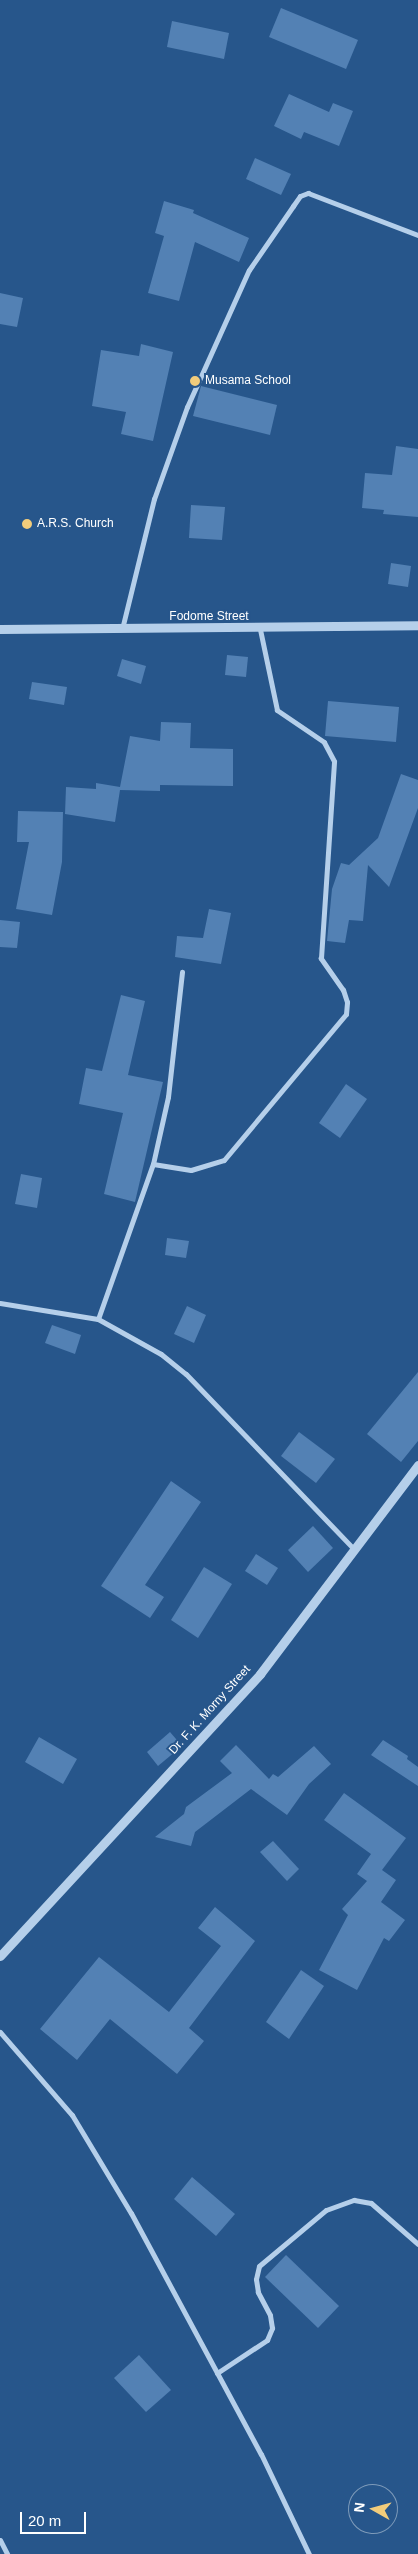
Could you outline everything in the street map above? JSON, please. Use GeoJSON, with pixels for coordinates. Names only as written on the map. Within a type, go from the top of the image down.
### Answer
{"type":"FeatureCollection","features":[{"type":"Feature","properties":{"kind":"street"},"geometry":{"type":"LineString","coordinates":[[122,629],[154,499],[187,406],[249,270],[300,196],[308,193],[418,236]]}},
{"type":"Feature","properties":{"kind":"street","name":"Fodome Street"},"geometry":{"type":"LineString","coordinates":[[0,629],[260,629],[418,625]]}},
{"type":"Feature","properties":{"kind":"street"},"geometry":{"type":"LineString","coordinates":[[153,1164],[191,1170],[224,1160],[346,1014],[347,1002],[343,990],[322,958],[334,761],[324,742],[277,710],[260,629]]}},
{"type":"Feature","properties":{"kind":"street"},"geometry":{"type":"LineString","coordinates":[[98,1319],[153,1164],[168,1097],[182,972]]}},
{"type":"Feature","properties":{"kind":"street"},"geometry":{"type":"LineString","coordinates":[[0,1303],[98,1319],[161,1354],[186,1374],[354,1549]]}},
{"type":"Feature","properties":{"kind":"street","name":"Dr. F. K. Morny Street"},"geometry":{"type":"LineString","coordinates":[[0,1956],[260,1674],[418,1465]]}},
{"type":"Feature","properties":{"kind":"street"},"geometry":{"type":"LineString","coordinates":[[0,2032],[72,2115],[130,2213],[217,2373],[309,2554]]}},
{"type":"Feature","properties":{"kind":"street"},"geometry":{"type":"LineString","coordinates":[[217,2373],[267,2340],[272,2328],[270,2315],[258,2292],[256,2279],[259,2266],[326,2210],[354,2200],[371,2203],[418,2244]]}},
{"type":"Feature","properties":{"kind":"street"},"geometry":{"type":"LineString","coordinates":[[0,2540],[7,2554]]}},
{"type":"Feature","properties":{"kind":"building"},"geometry":{"type":"Polygon","coordinates":[[[281,8],[358,40],[346,69],[269,37],[281,8]]]}},
{"type":"Feature","properties":{"kind":"building"},"geometry":{"type":"Polygon","coordinates":[[[172,21],[229,33],[224,59],[167,47],[172,21]]]}},
{"type":"Feature","properties":{"kind":"building"},"geometry":{"type":"Polygon","coordinates":[[[289,94],[329,112],[333,103],[353,111],[339,146],[304,132],[301,139],[274,126],[289,94]]]}},
{"type":"Feature","properties":{"kind":"building"},"geometry":{"type":"Polygon","coordinates":[[[255,158],[291,174],[281,195],[246,179],[255,158]]]}},
{"type":"Feature","properties":{"kind":"building"},"geometry":{"type":"Polygon","coordinates":[[[164,201],[194,210],[193,213],[249,238],[239,262],[195,242],[179,301],[148,293],[164,236],[155,233],[164,201]]]}},
{"type":"Feature","properties":{"kind":"building"},"geometry":{"type":"Polygon","coordinates":[[[0,293],[23,298],[17,327],[0,324],[0,293]]]}},
{"type":"Feature","properties":{"kind":"building"},"geometry":{"type":"Polygon","coordinates":[[[141,344],[173,352],[153,441],[121,434],[126,412],[92,406],[101,350],[139,356],[141,344]]]}},
{"type":"Feature","properties":{"kind":"building"},"geometry":{"type":"Polygon","coordinates":[[[201,386],[277,405],[270,435],[193,416],[201,386]]]}},
{"type":"Feature","properties":{"kind":"building"},"geometry":{"type":"Polygon","coordinates":[[[396,446],[418,449],[418,517],[383,514],[384,510],[362,508],[365,473],[392,475],[396,446]]]}},
{"type":"Feature","properties":{"kind":"building"},"geometry":{"type":"Polygon","coordinates":[[[191,505],[225,507],[222,540],[189,538],[191,505]]]}},
{"type":"Feature","properties":{"kind":"building"},"geometry":{"type":"Polygon","coordinates":[[[391,563],[411,566],[408,587],[388,584],[391,563]]]}},
{"type":"Feature","properties":{"kind":"building"},"geometry":{"type":"Polygon","coordinates":[[[227,655],[248,657],[246,677],[225,675],[227,655]]]}},
{"type":"Feature","properties":{"kind":"building"},"geometry":{"type":"Polygon","coordinates":[[[122,659],[146,666],[141,684],[117,676],[122,659]]]}},
{"type":"Feature","properties":{"kind":"building"},"geometry":{"type":"Polygon","coordinates":[[[32,682],[67,687],[64,705],[29,699],[32,682]]]}},
{"type":"Feature","properties":{"kind":"building"},"geometry":{"type":"Polygon","coordinates":[[[328,701],[399,707],[396,742],[325,736],[328,701]]]}},
{"type":"Feature","properties":{"kind":"building"},"geometry":{"type":"Polygon","coordinates":[[[161,722],[191,723],[190,748],[233,749],[233,786],[160,785],[160,791],[120,790],[115,822],[65,814],[66,787],[96,789],[96,783],[120,787],[130,736],[160,741],[161,722]]]}},
{"type":"Feature","properties":{"kind":"building"},"geometry":{"type":"Polygon","coordinates":[[[401,774],[418,780],[418,808],[389,887],[368,865],[363,921],[349,920],[345,943],[327,941],[332,889],[341,863],[349,865],[378,838],[401,774]]]}},
{"type":"Feature","properties":{"kind":"building"},"geometry":{"type":"Polygon","coordinates":[[[18,811],[63,812],[62,862],[52,915],[16,909],[29,842],[17,842],[18,811]]]}},
{"type":"Feature","properties":{"kind":"building"},"geometry":{"type":"Polygon","coordinates":[[[209,909],[231,913],[221,964],[175,957],[177,936],[203,938],[209,909]]]}},
{"type":"Feature","properties":{"kind":"building"},"geometry":{"type":"Polygon","coordinates":[[[0,920],[20,922],[17,948],[0,947],[0,920]]]}},
{"type":"Feature","properties":{"kind":"building"},"geometry":{"type":"Polygon","coordinates":[[[121,995],[145,1001],[128,1075],[163,1082],[135,1202],[104,1194],[123,1113],[79,1104],[86,1068],[102,1071],[121,995]]]}},
{"type":"Feature","properties":{"kind":"building"},"geometry":{"type":"Polygon","coordinates":[[[346,1084],[367,1099],[340,1138],[319,1123],[346,1084]]]}},
{"type":"Feature","properties":{"kind":"building"},"geometry":{"type":"Polygon","coordinates":[[[21,1174],[42,1178],[37,1208],[15,1204],[21,1174]]]}},
{"type":"Feature","properties":{"kind":"building"},"geometry":{"type":"Polygon","coordinates":[[[167,1238],[189,1241],[186,1258],[165,1255],[167,1238]]]}},
{"type":"Feature","properties":{"kind":"building"},"geometry":{"type":"Polygon","coordinates":[[[187,1306],[206,1315],[194,1343],[174,1334],[187,1306]]]}},
{"type":"Feature","properties":{"kind":"building"},"geometry":{"type":"Polygon","coordinates":[[[52,1325],[81,1335],[75,1354],[45,1343],[52,1325]]]}},
{"type":"Feature","properties":{"kind":"building"},"geometry":{"type":"Polygon","coordinates":[[[418,1372],[418,1441],[401,1462],[367,1434],[418,1372]]]}},
{"type":"Feature","properties":{"kind":"building"},"geometry":{"type":"Polygon","coordinates":[[[299,1432],[335,1459],[316,1483],[281,1456],[299,1432]]]}},
{"type":"Feature","properties":{"kind":"building"},"geometry":{"type":"Polygon","coordinates":[[[171,1481],[201,1502],[145,1585],[164,1597],[150,1618],[101,1586],[171,1481]]]}},
{"type":"Feature","properties":{"kind":"building"},"geometry":{"type":"Polygon","coordinates":[[[313,1526],[333,1548],[308,1572],[288,1550],[313,1526]]]}},
{"type":"Feature","properties":{"kind":"building"},"geometry":{"type":"Polygon","coordinates":[[[256,1554],[278,1568],[267,1585],[245,1571],[256,1554]]]}},
{"type":"Feature","properties":{"kind":"building"},"geometry":{"type":"Polygon","coordinates":[[[204,1567],[232,1584],[198,1638],[171,1620],[204,1567]]]}},
{"type":"Feature","properties":{"kind":"building"},"geometry":{"type":"Polygon","coordinates":[[[170,1732],[182,1746],[158,1766],[147,1752],[170,1732]]]}},
{"type":"Feature","properties":{"kind":"building"},"geometry":{"type":"Polygon","coordinates":[[[39,1737],[77,1759],[63,1784],[25,1762],[39,1737]]]}},
{"type":"Feature","properties":{"kind":"building"},"geometry":{"type":"Polygon","coordinates":[[[383,1740],[408,1756],[407,1759],[418,1767],[418,1786],[371,1755],[383,1740]]]}},
{"type":"Feature","properties":{"kind":"building"},"geometry":{"type":"Polygon","coordinates":[[[236,1745],[269,1779],[273,1774],[278,1777],[314,1746],[331,1764],[309,1784],[287,1815],[251,1789],[195,1832],[191,1846],[155,1837],[184,1814],[186,1807],[232,1773],[220,1761],[236,1745]]]}},
{"type":"Feature","properties":{"kind":"building"},"geometry":{"type":"Polygon","coordinates":[[[344,1793],[406,1838],[382,1870],[396,1880],[381,1902],[405,1920],[389,1941],[384,1938],[357,1990],[319,1970],[348,1915],[342,1909],[367,1881],[357,1874],[371,1854],[324,1820],[344,1793]]]}},
{"type":"Feature","properties":{"kind":"building"},"geometry":{"type":"Polygon","coordinates":[[[273,1841],[299,1869],[287,1881],[260,1852],[273,1841]]]}},
{"type":"Feature","properties":{"kind":"building"},"geometry":{"type":"Polygon","coordinates":[[[215,1907],[255,1941],[189,2028],[204,2041],[177,2074],[110,2019],[77,2060],[40,2029],[99,1957],[169,2012],[221,1946],[198,1928],[215,1907]]]}},
{"type":"Feature","properties":{"kind":"building"},"geometry":{"type":"Polygon","coordinates":[[[301,1970],[324,1986],[289,2039],[266,2022],[301,1970]]]}},
{"type":"Feature","properties":{"kind":"building"},"geometry":{"type":"Polygon","coordinates":[[[192,2177],[235,2214],[216,2236],[174,2199],[192,2177]]]}},
{"type":"Feature","properties":{"kind":"building"},"geometry":{"type":"Polygon","coordinates":[[[286,2255],[339,2306],[318,2328],[265,2277],[286,2255]]]}},
{"type":"Feature","properties":{"kind":"building"},"geometry":{"type":"Polygon","coordinates":[[[139,2355],[171,2390],[146,2412],[114,2378],[139,2355]]]}},
{"type":"Feature","properties":{"kind":"place","name":"Musama School"},"geometry":{"type":"Point","coordinates":[195,381]}},
{"type":"Feature","properties":{"kind":"place","name":"A.R.S. Church"},"geometry":{"type":"Point","coordinates":[27,524]}}]}
